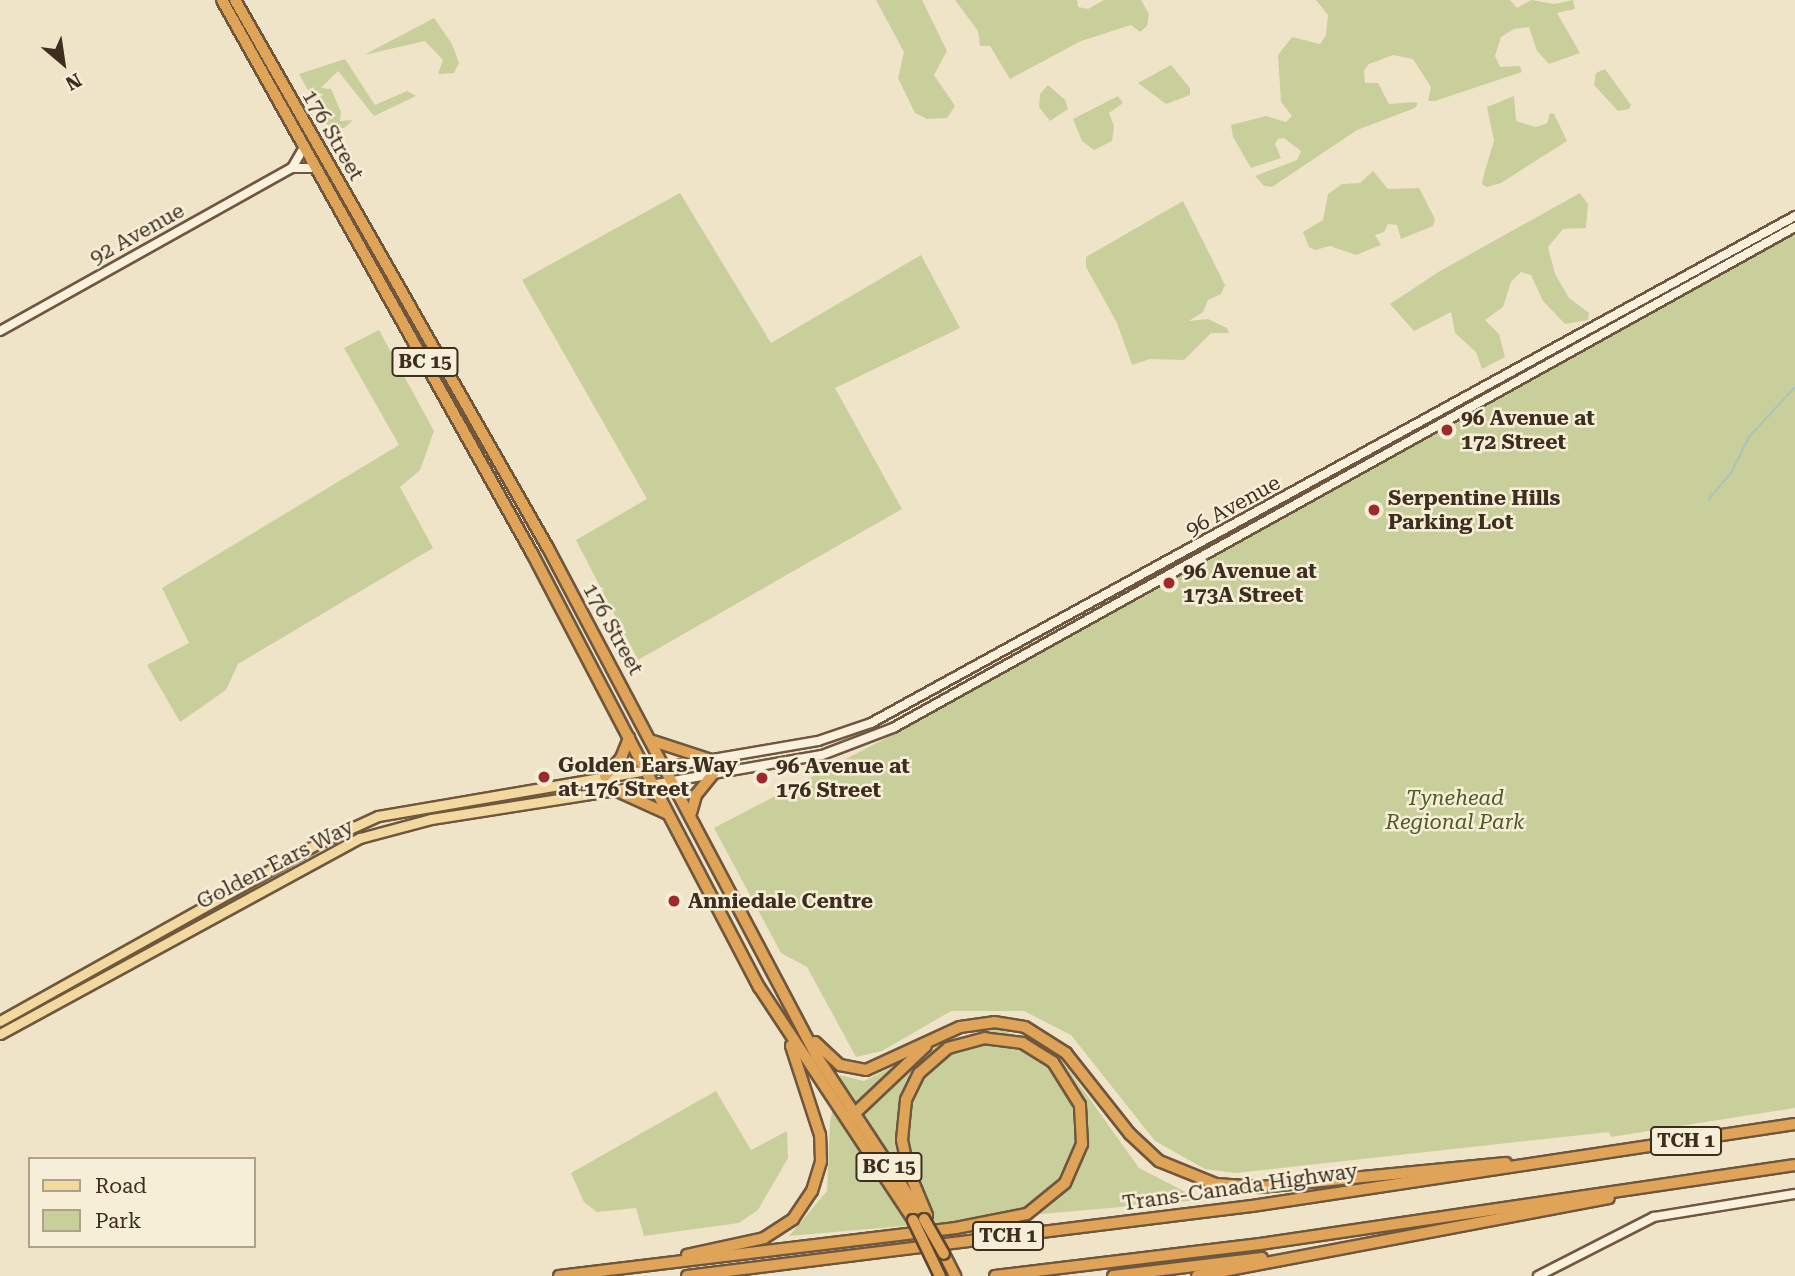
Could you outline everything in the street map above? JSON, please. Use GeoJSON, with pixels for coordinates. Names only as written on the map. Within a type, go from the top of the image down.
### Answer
{"type":"FeatureCollection","features":[{"type":"Feature","properties":{"kind":"highway","name":"176 Street"},"geometry":{"type":"LineString","coordinates":[[222,0],[533,555],[652,784],[786,1032],[922,1219],[940,1276]]}},
{"type":"Feature","properties":{"kind":"highway","name":"176 Street"},"geometry":{"type":"LineString","coordinates":[[235,0],[653,741],[850,1118]]}},
{"type":"Feature","properties":{"kind":"highway"},"geometry":{"type":"LineString","coordinates":[[605,776],[621,758],[629,738]]}},
{"type":"Feature","properties":{"kind":"highway"},"geometry":{"type":"LineString","coordinates":[[653,741],[708,759]]}},
{"type":"Feature","properties":{"kind":"highway"},"geometry":{"type":"LineString","coordinates":[[691,813],[696,795],[713,774]]}},
{"type":"Feature","properties":{"kind":"highway"},"geometry":{"type":"LineString","coordinates":[[615,790],[668,814]]}},
{"type":"Feature","properties":{"kind":"highway"},"geometry":{"type":"LineString","coordinates":[[807,1034],[832,1060],[866,1070],[941,1035],[994,1022],[1025,1027],[1048,1038],[1077,1064],[1144,1148],[1159,1161],[1199,1181],[1260,1187],[1576,1158]]}},
{"type":"Feature","properties":{"kind":"highway"},"geometry":{"type":"LineString","coordinates":[[556,1276],[750,1243],[793,1219],[818,1177],[821,1149],[814,1107],[786,1032]]}},
{"type":"Feature","properties":{"kind":"highway"},"geometry":{"type":"LineString","coordinates":[[850,1118],[941,1035]]}},
{"type":"Feature","properties":{"kind":"highway"},"geometry":{"type":"LineString","coordinates":[[556,1276],[943,1230],[1027,1214],[1065,1184],[1082,1144],[1083,1119],[1074,1088],[1041,1052],[1023,1043],[985,1038],[948,1048],[919,1073],[906,1100],[902,1140],[922,1219],[944,1254],[955,1276]]}},
{"type":"Feature","properties":{"kind":"highway","name":"Trans-Canada Highway"},"geometry":{"type":"LineString","coordinates":[[687,1276],[1252,1206],[1795,1124]]}},
{"type":"Feature","properties":{"kind":"highway","name":"TCH 1"},"geometry":{"type":"LineString","coordinates":[[995,1276],[1260,1244],[1795,1165]]}},
{"type":"Feature","properties":{"kind":"highway"},"geometry":{"type":"LineString","coordinates":[[1197,1276],[1485,1225],[1698,1179]]}},
{"type":"Feature","properties":{"kind":"highway"},"geometry":{"type":"LineString","coordinates":[[1113,1276],[1363,1245]]}},
{"type":"Feature","properties":{"kind":"main road"},"geometry":{"type":"LineString","coordinates":[[292,168],[304,147]]}},
{"type":"Feature","properties":{"kind":"main road","name":"92 Avenue"},"geometry":{"type":"LineString","coordinates":[[0,331],[292,168],[316,168]]}},
{"type":"Feature","properties":{"kind":"main road","name":"96 Avenue"},"geometry":{"type":"LineString","coordinates":[[666,767],[818,741],[871,723],[1795,216]]}},
{"type":"Feature","properties":{"kind":"main road","name":"96 Avenue"},"geometry":{"type":"LineString","coordinates":[[673,781],[830,752],[893,728],[1795,227]]}},
{"type":"Feature","properties":{"kind":"main road","name":"Golden Ears Way"},"geometry":{"type":"LineString","coordinates":[[0,1021],[352,826],[428,804],[666,767]]}},
{"type":"Feature","properties":{"kind":"main road","name":"Golden Ears Way"},"geometry":{"type":"LineString","coordinates":[[0,1034],[360,838],[431,818],[673,781]]}},
{"type":"Feature","properties":{"kind":"main road"},"geometry":{"type":"LineString","coordinates":[[1538,1276],[1654,1217],[1795,1194]]}},
{"type":"Feature","properties":{"kind":"green space"},"geometry":{"type":"Polygon","coordinates":[[[876,0],[922,0],[947,51],[934,75],[955,106],[947,118],[927,119],[915,113],[898,78],[904,52],[876,0]]]}},
{"type":"Feature","properties":{"kind":"green space"},"geometry":{"type":"Polygon","coordinates":[[[955,0],[1077,0],[1078,7],[1088,9],[1104,0],[1141,0],[1149,14],[1147,26],[1140,32],[1131,25],[1081,41],[1010,79],[990,46],[980,46],[978,31],[955,0]]]}},
{"type":"Feature","properties":{"kind":"green space"},"geometry":{"type":"Polygon","coordinates":[[[1316,0],[1510,0],[1517,8],[1531,0],[1554,4],[1573,0],[1575,9],[1557,13],[1580,53],[1549,64],[1537,51],[1529,27],[1514,29],[1501,37],[1495,56],[1500,67],[1520,66],[1522,72],[1435,101],[1428,101],[1431,87],[1413,59],[1393,55],[1369,64],[1364,70],[1365,83],[1378,83],[1389,104],[1418,103],[1415,108],[1357,130],[1272,187],[1264,186],[1255,176],[1297,160],[1301,151],[1284,138],[1278,139],[1275,144],[1281,158],[1251,168],[1233,137],[1231,125],[1266,116],[1286,122],[1292,116],[1281,102],[1278,55],[1292,37],[1320,44],[1326,35],[1328,15],[1316,0]]]}},
{"type":"Feature","properties":{"kind":"green space"},"geometry":{"type":"Polygon","coordinates":[[[434,18],[452,44],[459,63],[454,73],[438,74],[443,60],[425,41],[364,55],[434,18]]]}},
{"type":"Feature","properties":{"kind":"green space"},"geometry":{"type":"Polygon","coordinates":[[[345,59],[375,105],[407,91],[416,96],[374,116],[338,71],[321,88],[331,89],[341,112],[340,121],[353,120],[344,128],[330,130],[299,74],[345,59]]]}},
{"type":"Feature","properties":{"kind":"green space"},"geometry":{"type":"Polygon","coordinates":[[[1171,65],[1190,88],[1190,95],[1166,104],[1138,83],[1171,65]]]}},
{"type":"Feature","properties":{"kind":"green space"},"geometry":{"type":"Polygon","coordinates":[[[1605,69],[1631,105],[1629,109],[1618,111],[1594,85],[1596,73],[1605,69]]]}},
{"type":"Feature","properties":{"kind":"green space"},"geometry":{"type":"Polygon","coordinates":[[[1048,85],[1065,100],[1068,109],[1050,121],[1039,107],[1040,94],[1048,85]]]}},
{"type":"Feature","properties":{"kind":"green space"},"geometry":{"type":"Polygon","coordinates":[[[1118,96],[1123,103],[1109,113],[1114,126],[1112,141],[1094,150],[1082,141],[1073,119],[1118,96]]]}},
{"type":"Feature","properties":{"kind":"green space"},"geometry":{"type":"Polygon","coordinates":[[[1514,96],[1516,121],[1536,127],[1547,123],[1550,113],[1554,114],[1567,141],[1501,183],[1487,187],[1482,184],[1494,141],[1487,107],[1514,96]]]}},
{"type":"Feature","properties":{"kind":"green space"},"geometry":{"type":"Polygon","coordinates":[[[1373,171],[1388,189],[1419,188],[1435,219],[1433,226],[1401,239],[1397,225],[1388,224],[1384,232],[1375,235],[1381,245],[1356,255],[1330,246],[1315,250],[1309,247],[1303,232],[1323,220],[1328,194],[1342,184],[1360,183],[1373,171]]]}},
{"type":"Feature","properties":{"kind":"green space"},"geometry":{"type":"Polygon","coordinates":[[[680,193],[771,343],[921,255],[960,328],[835,388],[902,509],[638,660],[576,540],[647,499],[522,280],[680,193]]]}},
{"type":"Feature","properties":{"kind":"green space"},"geometry":{"type":"Polygon","coordinates":[[[1580,193],[1588,204],[1586,228],[1563,229],[1548,247],[1555,274],[1569,298],[1589,313],[1588,320],[1565,324],[1543,301],[1531,275],[1521,272],[1511,282],[1503,307],[1485,320],[1499,334],[1505,357],[1482,369],[1476,352],[1455,333],[1451,312],[1414,331],[1390,304],[1440,271],[1580,193]]]}},
{"type":"Feature","properties":{"kind":"green space"},"geometry":{"type":"Polygon","coordinates":[[[1183,201],[1225,285],[1221,294],[1208,300],[1203,312],[1189,321],[1208,319],[1227,328],[1229,333],[1211,333],[1184,360],[1150,359],[1132,365],[1117,323],[1086,267],[1086,257],[1183,201]]]}},
{"type":"Feature","properties":{"kind":"green space","name":"Tynehead Regional Park"},"geometry":{"type":"Polygon","coordinates":[[[1795,234],[1795,1108],[1611,1137],[1609,1132],[1235,1173],[1205,1169],[1155,1141],[1071,1035],[1024,1011],[951,1011],[882,1051],[856,1057],[807,967],[781,953],[714,828],[911,725],[1795,234]]]}},
{"type":"Feature","properties":{"kind":"green space"},"geometry":{"type":"Polygon","coordinates":[[[379,330],[434,431],[420,470],[400,487],[433,548],[238,664],[226,690],[180,722],[147,665],[189,643],[162,588],[399,445],[344,348],[379,330]]]}},
{"type":"Feature","properties":{"kind":"green space"},"geometry":{"type":"Polygon","coordinates":[[[996,1028],[1054,1049],[1139,1168],[1201,1200],[789,1236],[827,1191],[830,1122],[840,1075],[864,1081],[934,1046],[996,1028]]]}},
{"type":"Feature","properties":{"kind":"green space"},"geometry":{"type":"Polygon","coordinates":[[[716,1091],[751,1150],[787,1131],[788,1158],[758,1210],[739,1223],[644,1236],[636,1208],[597,1212],[584,1202],[571,1173],[716,1091]]]}},
{"type":"Feature","properties":{"kind":"waterway"},"geometry":{"type":"LineString","coordinates":[[1709,499],[1731,473],[1749,437],[1795,387]]}},
{"type":"Feature","properties":{"kind":"place","name":"96 Avenue at 172 Street"},"geometry":{"type":"Point","coordinates":[1447,430]}},
{"type":"Feature","properties":{"kind":"place","name":"Serpentine Hills Parking Lot"},"geometry":{"type":"Point","coordinates":[1374,510]}},
{"type":"Feature","properties":{"kind":"place","name":"96 Avenue at 173A Street"},"geometry":{"type":"Point","coordinates":[1169,583]}},
{"type":"Feature","properties":{"kind":"place","name":"Golden Ears Way at 176 Street"},"geometry":{"type":"Point","coordinates":[544,777]}},
{"type":"Feature","properties":{"kind":"place","name":"96 Avenue at 176 Street"},"geometry":{"type":"Point","coordinates":[762,778]}},
{"type":"Feature","properties":{"kind":"place","name":"Anniedale Centre"},"geometry":{"type":"Point","coordinates":[674,901]}}]}
